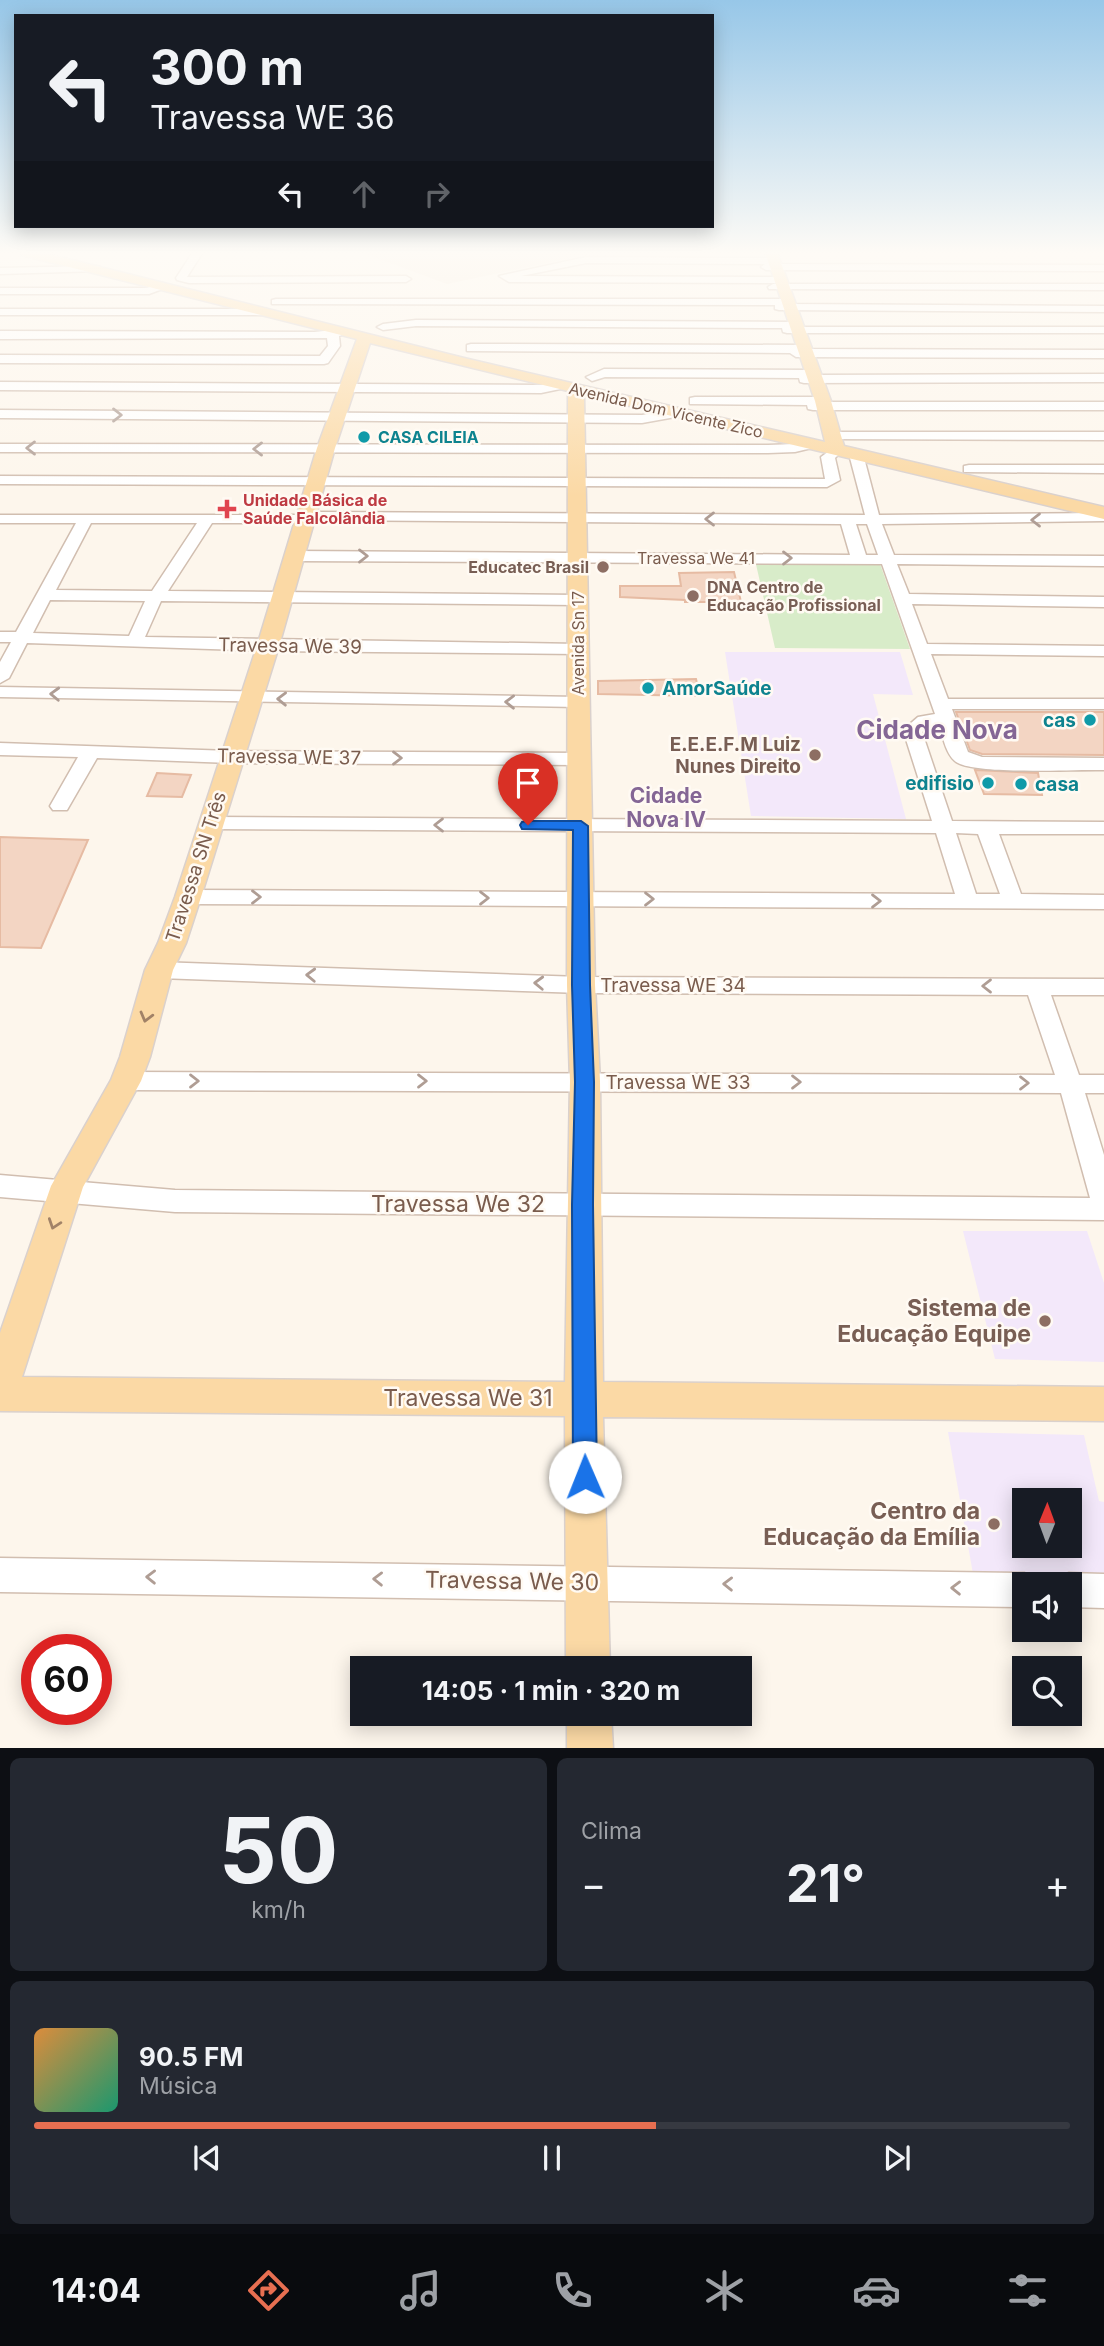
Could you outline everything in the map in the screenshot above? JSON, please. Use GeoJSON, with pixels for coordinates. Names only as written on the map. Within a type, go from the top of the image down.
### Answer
{"type":"FeatureCollection","features":[{"type":"Feature","properties":{"kind":"main road","name":"Avenida Dom Vicente Zico"},"geometry":{"type":"LineString","coordinates":[[339,334],[365,337],[579,382],[695,401],[766,419],[856,454],[1104,515]]}},
{"type":"Feature","properties":{"kind":"main road"},"geometry":{"type":"LineString","coordinates":[[365,337],[371,334]]}},
{"type":"Feature","properties":{"kind":"main road","name":"Avenida Dom Vicente Zico"},"geometry":{"type":"LineString","coordinates":[[401,334],[450,347],[471,348],[676,412],[747,429],[969,469],[1104,502]]}},
{"type":"Feature","properties":{"kind":"main road"},"geometry":{"type":"LineString","coordinates":[[793,334],[818,404],[824,441]]}},
{"type":"Feature","properties":{"kind":"main road","name":"Travessa SN Três"},"geometry":{"type":"LineString","coordinates":[[0,1387],[12,1314],[65,1192],[126,1081],[159,970],[172,943],[188,897],[268,646],[326,448],[365,337]]}},
{"type":"Feature","properties":{"kind":"main road","name":"Avenida Sn 17"},"geometry":{"type":"LineString","coordinates":[[579,382],[575,449],[581,985],[585,1082],[582,1205],[589,1656]]}},
{"type":"Feature","properties":{"kind":"main road"},"geometry":{"type":"LineString","coordinates":[[747,429],[771,426],[766,419]]}},
{"type":"Feature","properties":{"kind":"main road","name":"Travessa We 31"},"geometry":{"type":"LineString","coordinates":[[0,1394],[1104,1404]]}},
{"type":"Feature","properties":{"kind":"main road"},"geometry":{"type":"LineString","coordinates":[[589,1726],[590,1748]]}},
{"type":"Feature","properties":{"kind":"street"},"geometry":{"type":"LineString","coordinates":[[0,335],[339,334]]}},
{"type":"Feature","properties":{"kind":"street"},"geometry":{"type":"LineString","coordinates":[[0,414],[86,387],[324,360],[339,334]]}},
{"type":"Feature","properties":{"kind":"street"},"geometry":{"type":"LineString","coordinates":[[579,382],[586,348],[585,334]]}},
{"type":"Feature","properties":{"kind":"street"},"geometry":{"type":"LineString","coordinates":[[585,334],[586,348]]}},
{"type":"Feature","properties":{"kind":"street"},"geometry":{"type":"LineString","coordinates":[[1062,334],[1102,380]]}},
{"type":"Feature","properties":{"kind":"street"},"geometry":{"type":"LineString","coordinates":[[86,387],[118,335]]}},
{"type":"Feature","properties":{"kind":"street"},"geometry":{"type":"LineString","coordinates":[[471,348],[1104,354]]}},
{"type":"Feature","properties":{"kind":"street"},"geometry":{"type":"LineString","coordinates":[[0,359],[86,387],[338,416],[650,419],[676,412]]}},
{"type":"Feature","properties":{"kind":"street"},"geometry":{"type":"LineString","coordinates":[[0,386],[541,389],[579,382],[604,373],[1102,380]]}},
{"type":"Feature","properties":{"kind":"street"},"geometry":{"type":"LineString","coordinates":[[695,401],[1104,406]]}},
{"type":"Feature","properties":{"kind":"street"},"geometry":{"type":"LineString","coordinates":[[0,448],[786,449],[824,441],[1104,436]]}},
{"type":"Feature","properties":{"kind":"street"},"geometry":{"type":"LineString","coordinates":[[0,480],[827,483],[833,480],[824,441]]}},
{"type":"Feature","properties":{"kind":"street"},"geometry":{"type":"LineString","coordinates":[[856,454],[873,519],[941,711],[959,754],[965,759],[982,763],[1104,764]]}},
{"type":"Feature","properties":{"kind":"street"},"geometry":{"type":"LineString","coordinates":[[969,469],[1104,469]]}},
{"type":"Feature","properties":{"kind":"street"},"geometry":{"type":"LineString","coordinates":[[0,519],[1079,519],[1104,515]]}},
{"type":"Feature","properties":{"kind":"street"},"geometry":{"type":"LineString","coordinates":[[0,678],[86,519]]}},
{"type":"Feature","properties":{"kind":"street"},"geometry":{"type":"LineString","coordinates":[[135,641],[157,596],[207,519]]}},
{"type":"Feature","properties":{"kind":"street"},"geometry":{"type":"LineString","coordinates":[[847,519],[859,558]]}},
{"type":"Feature","properties":{"kind":"street","name":"Travessa We 41"},"geometry":{"type":"LineString","coordinates":[[295,556],[888,558]]}},
{"type":"Feature","properties":{"kind":"street"},"geometry":{"type":"LineString","coordinates":[[888,558],[1104,561]]}},
{"type":"Feature","properties":{"kind":"street"},"geometry":{"type":"LineString","coordinates":[[46,595],[577,600]]}},
{"type":"Feature","properties":{"kind":"street"},"geometry":{"type":"LineString","coordinates":[[902,599],[1104,602]]}},
{"type":"Feature","properties":{"kind":"street","name":"Travessa We 39"},"geometry":{"type":"LineString","coordinates":[[0,637],[268,646],[579,649]]}},
{"type":"Feature","properties":{"kind":"street"},"geometry":{"type":"LineString","coordinates":[[919,649],[1104,651]]}},
{"type":"Feature","properties":{"kind":"street"},"geometry":{"type":"LineString","coordinates":[[0,692],[578,702]]}},
{"type":"Feature","properties":{"kind":"street"},"geometry":{"type":"LineString","coordinates":[[968,901],[912,730],[941,711],[1104,704]]}},
{"type":"Feature","properties":{"kind":"street","name":"Travessa WE 37"},"geometry":{"type":"LineString","coordinates":[[0,749],[231,757],[579,759]]}},
{"type":"Feature","properties":{"kind":"street"},"geometry":{"type":"LineString","coordinates":[[60,806],[91,752]]}},
{"type":"Feature","properties":{"kind":"street"},"geometry":{"type":"LineString","coordinates":[[210,823],[1104,828]]}},
{"type":"Feature","properties":{"kind":"street"},"geometry":{"type":"LineString","coordinates":[[986,828],[1013,902]]}},
{"type":"Feature","properties":{"kind":"street"},"geometry":{"type":"LineString","coordinates":[[188,897],[1104,902]]}},
{"type":"Feature","properties":{"kind":"street","name":"Travessa WE 34"},"geometry":{"type":"LineString","coordinates":[[159,970],[581,985],[1104,987]]}},
{"type":"Feature","properties":{"kind":"street"},"geometry":{"type":"LineString","coordinates":[[1036,986],[1070,1083],[1104,1199]]}},
{"type":"Feature","properties":{"kind":"street","name":"Travessa WE 33"},"geometry":{"type":"LineString","coordinates":[[126,1081],[1104,1084]]}},
{"type":"Feature","properties":{"kind":"street"},"geometry":{"type":"LineString","coordinates":[[0,1186],[65,1192]]}},
{"type":"Feature","properties":{"kind":"street","name":"Travessa We 32"},"geometry":{"type":"LineString","coordinates":[[65,1192],[175,1201],[1104,1209]]}},
{"type":"Feature","properties":{"kind":"street","name":"Travessa We 30"},"geometry":{"type":"LineString","coordinates":[[0,1575],[587,1581],[1012,1590]]}},
{"type":"Feature","properties":{"kind":"street"},"geometry":{"type":"LineString","coordinates":[[1082,1590],[1104,1591]]}},
{"type":"Feature","properties":{"kind":"shaded area","name":"E.E.E.F.M Luiz Nunes Direito"},"geometry":{"type":"Polygon","coordinates":[[[725,652],[900,652],[913,695],[873,694],[906,819],[751,816],[725,652]]]}},
{"type":"Feature","properties":{"kind":"shaded area","name":"Sistema de Educação Equipe"},"geometry":{"type":"Polygon","coordinates":[[[963,1231],[1087,1231],[1104,1283],[1104,1362],[995,1359],[963,1231]]]}},
{"type":"Feature","properties":{"kind":"shaded area","name":"Centro da Educação da Emília"},"geometry":{"type":"Polygon","coordinates":[[[948,1432],[1084,1435],[1099,1501],[1104,1502],[1104,1574],[973,1574],[948,1432]]]}},
{"type":"Feature","properties":{"kind":"green space"},"geometry":{"type":"Polygon","coordinates":[[[755,560],[879,561],[910,649],[775,648],[755,560]]]}},
{"type":"Feature","properties":{"kind":"building"},"geometry":{"type":"Polygon","coordinates":[[[734,572],[741,602],[685,602],[620,597],[620,586],[681,586],[679,573],[734,572]]]}},
{"type":"Feature","properties":{"kind":"building","name":"AmorSaúde"},"geometry":{"type":"Polygon","coordinates":[[[696,679],[700,696],[598,694],[598,681],[696,679]]]}},
{"type":"Feature","properties":{"kind":"building"},"geometry":{"type":"Polygon","coordinates":[[[956,712],[1104,712],[1104,755],[982,754],[970,750],[956,712]]]}},
{"type":"Feature","properties":{"kind":"building","name":"casa"},"geometry":{"type":"Polygon","coordinates":[[[975,770],[1038,773],[1042,795],[984,794],[975,770]]]}},
{"type":"Feature","properties":{"kind":"building"},"geometry":{"type":"Polygon","coordinates":[[[157,773],[191,775],[182,797],[147,796],[157,773]]]}},
{"type":"Feature","properties":{"kind":"building"},"geometry":{"type":"Polygon","coordinates":[[[0,837],[88,840],[41,948],[0,947],[0,837]]]}},
{"type":"Feature","properties":{"kind":"place","name":"CASA CILEIA"},"geometry":{"type":"Point","coordinates":[364,437]}},
{"type":"Feature","properties":{"kind":"place","name":"Unidade Básica de Saúde Falcolândia"},"geometry":{"type":"Point","coordinates":[227,509]}},
{"type":"Feature","properties":{"kind":"place","name":"Educatec Brasil"},"geometry":{"type":"Point","coordinates":[603,567]}},
{"type":"Feature","properties":{"kind":"place","name":"DNA Centro de Educação Profissional"},"geometry":{"type":"Point","coordinates":[693,596]}},
{"type":"Feature","properties":{"kind":"place","name":"AmorSaúde"},"geometry":{"type":"Point","coordinates":[648,688]}},
{"type":"Feature","properties":{"kind":"place","name":"cas"},"geometry":{"type":"Point","coordinates":[1090,720]}},
{"type":"Feature","properties":{"kind":"place","name":"E.E.E.F.M Luiz Nunes Direito"},"geometry":{"type":"Point","coordinates":[815,755]}},
{"type":"Feature","properties":{"kind":"place","name":"edifisio"},"geometry":{"type":"Point","coordinates":[988,783]}},
{"type":"Feature","properties":{"kind":"place","name":"casa"},"geometry":{"type":"Point","coordinates":[1021,784]}},
{"type":"Feature","properties":{"kind":"place","name":"Sistema de Educação Equipe"},"geometry":{"type":"Point","coordinates":[1045,1321]}},
{"type":"Feature","properties":{"kind":"place","name":"Centro da Educação da Emília"},"geometry":{"type":"Point","coordinates":[994,1524]}},
{"type":"Feature","properties":{"kind":"district","name":"Cidade Nova"},"geometry":{"type":"Point","coordinates":[937,729]}},
{"type":"Feature","properties":{"kind":"district","name":"Cidade Nova IV"},"geometry":{"type":"Point","coordinates":[666,807]}},
{"type":"Feature","properties":{"kind":"route"},"geometry":{"type":"LineString","coordinates":[[528,825],[581,826],[581,985],[585,1082],[582,1205],[585,1477]]}}]}
